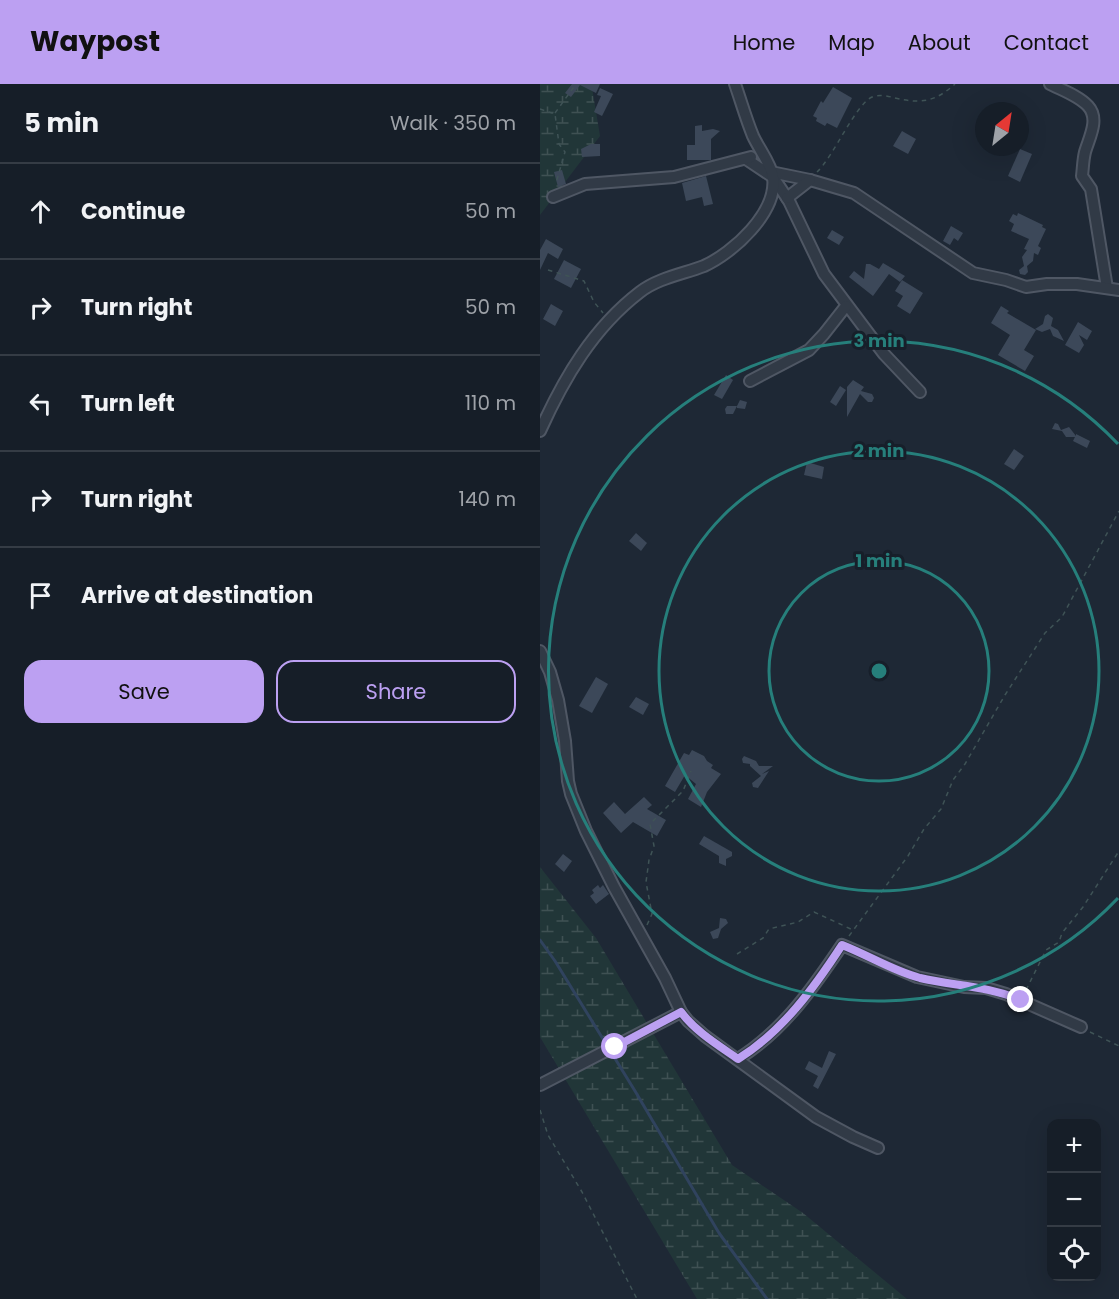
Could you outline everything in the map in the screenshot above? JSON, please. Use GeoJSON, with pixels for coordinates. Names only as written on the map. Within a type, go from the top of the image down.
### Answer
{"type":"FeatureCollection","features":[{"type":"Feature","properties":{"kind":"street"},"geometry":{"type":"LineString","coordinates":[[735,84],[752,134],[787,198],[824,274],[884,354],[920,392]]}},
{"type":"Feature","properties":{"kind":"street"},"geometry":{"type":"LineString","coordinates":[[1050,84],[1082,101],[1088,106],[1093,117],[1082,176],[1091,189],[1107,288]]}},
{"type":"Feature","properties":{"kind":"street"},"geometry":{"type":"LineString","coordinates":[[553,197],[585,184],[674,177],[762,154]]}},
{"type":"Feature","properties":{"kind":"street"},"geometry":{"type":"LineString","coordinates":[[746,159],[772,174],[810,180],[854,193],[973,273],[1026,287],[1077,284],[1119,290]]}},
{"type":"Feature","properties":{"kind":"street"},"geometry":{"type":"LineString","coordinates":[[540,431],[559,388],[578,357],[609,321],[640,292],[651,285],[707,265],[726,252],[762,218],[769,203],[772,174]]}},
{"type":"Feature","properties":{"kind":"street"},"geometry":{"type":"LineString","coordinates":[[787,198],[810,180]]}},
{"type":"Feature","properties":{"kind":"street"},"geometry":{"type":"LineString","coordinates":[[750,381],[809,350],[846,306]]}},
{"type":"Feature","properties":{"kind":"street"},"geometry":{"type":"LineString","coordinates":[[540,651],[550,672],[558,700],[566,741],[566,765],[571,795],[614,887],[681,1012],[688,1022],[705,1036],[816,1117],[878,1148]]}},
{"type":"Feature","properties":{"kind":"street"},"geometry":{"type":"LineString","coordinates":[[738,1059],[770,1037],[785,1021],[814,987],[842,945],[917,977],[964,987],[986,988],[1021,1000],[1081,1027]]}},
{"type":"Feature","properties":{"kind":"street"},"geometry":{"type":"LineString","coordinates":[[540,1085],[681,1012]]}},
{"type":"Feature","properties":{"kind":"path"},"geometry":{"type":"LineString","coordinates":[[553,197],[565,152],[558,144],[555,114],[576,84]]}},
{"type":"Feature","properties":{"kind":"path"},"geometry":{"type":"LineString","coordinates":[[810,180],[829,158],[859,110],[871,98],[879,95],[927,101],[944,95],[955,84]]}},
{"type":"Feature","properties":{"kind":"path"},"geometry":{"type":"LineString","coordinates":[[540,108],[555,114]]}},
{"type":"Feature","properties":{"kind":"path"},"geometry":{"type":"LineString","coordinates":[[548,270],[584,281],[594,302],[609,321]]}},
{"type":"Feature","properties":{"kind":"path"},"geometry":{"type":"LineString","coordinates":[[842,945],[908,856],[924,829],[941,809],[953,780],[965,764],[1005,695],[1046,633],[1062,617],[1119,511]]}},
{"type":"Feature","properties":{"kind":"path"},"geometry":{"type":"LineString","coordinates":[[1117,516],[1119,520]]}},
{"type":"Feature","properties":{"kind":"path"},"geometry":{"type":"LineString","coordinates":[[642,937],[652,914],[646,882],[648,860],[654,846],[650,824],[683,790],[691,771]]}},
{"type":"Feature","properties":{"kind":"path"},"geometry":{"type":"LineString","coordinates":[[1021,1000],[1046,950],[1059,942],[1062,933],[1083,907],[1119,851]]}},
{"type":"Feature","properties":{"kind":"path"},"geometry":{"type":"LineString","coordinates":[[737,954],[764,938],[770,929],[798,922],[814,912],[854,930]]}},
{"type":"Feature","properties":{"kind":"path"},"geometry":{"type":"LineString","coordinates":[[1081,1027],[1119,1046]]}},
{"type":"Feature","properties":{"kind":"path"},"geometry":{"type":"LineString","coordinates":[[540,1110],[548,1135],[582,1192],[637,1299]]}},
{"type":"Feature","properties":{"kind":"green space"},"geometry":{"type":"Polygon","coordinates":[[[540,84],[587,84],[592,88],[600,136],[540,215],[540,84]]]}},
{"type":"Feature","properties":{"kind":"green space"},"geometry":{"type":"Polygon","coordinates":[[[540,867],[596,938],[732,1165],[803,1213],[907,1299],[697,1299],[540,1037],[540,867]]]}},
{"type":"Feature","properties":{"kind":"building"},"geometry":{"type":"Polygon","coordinates":[[[572,84],[600,84],[596,93],[580,85],[571,97],[565,93],[572,84]]]}},
{"type":"Feature","properties":{"kind":"building"},"geometry":{"type":"Polygon","coordinates":[[[833,87],[852,98],[837,128],[827,123],[825,126],[816,121],[817,118],[813,116],[821,101],[823,103],[833,87]]]}},
{"type":"Feature","properties":{"kind":"building"},"geometry":{"type":"Polygon","coordinates":[[[600,88],[613,94],[602,116],[594,112],[601,96],[597,95],[600,88]]]}},
{"type":"Feature","properties":{"kind":"building"},"geometry":{"type":"Polygon","coordinates":[[[702,125],[702,131],[713,129],[720,131],[711,139],[711,160],[687,160],[687,145],[695,145],[695,126],[702,125]]]}},
{"type":"Feature","properties":{"kind":"building"},"geometry":{"type":"Polygon","coordinates":[[[902,131],[916,139],[908,154],[893,146],[902,131]]]}},
{"type":"Feature","properties":{"kind":"building"},"geometry":{"type":"Polygon","coordinates":[[[591,144],[600,144],[600,156],[582,157],[581,149],[591,144]]]}},
{"type":"Feature","properties":{"kind":"building"},"geometry":{"type":"Polygon","coordinates":[[[1032,154],[1020,182],[1008,176],[1017,156],[1032,154]]]}},
{"type":"Feature","properties":{"kind":"building"},"geometry":{"type":"Polygon","coordinates":[[[562,170],[566,184],[558,187],[554,172],[562,170]]]}},
{"type":"Feature","properties":{"kind":"building"},"geometry":{"type":"Polygon","coordinates":[[[706,176],[713,204],[704,206],[702,197],[686,201],[682,183],[706,176]]]}},
{"type":"Feature","properties":{"kind":"building"},"geometry":{"type":"Polygon","coordinates":[[[1018,213],[1043,225],[1042,227],[1046,229],[1038,246],[1041,248],[1038,255],[1034,253],[1033,261],[1027,266],[1028,272],[1025,275],[1020,274],[1019,270],[1024,266],[1022,257],[1027,250],[1024,249],[1029,239],[1011,231],[1014,224],[1009,221],[1013,214],[1017,216],[1018,213]]]}},
{"type":"Feature","properties":{"kind":"building"},"geometry":{"type":"Polygon","coordinates":[[[951,226],[963,233],[958,241],[954,238],[950,245],[943,241],[951,226]]]}},
{"type":"Feature","properties":{"kind":"building"},"geometry":{"type":"Polygon","coordinates":[[[832,230],[844,237],[839,245],[827,238],[832,230]]]}},
{"type":"Feature","properties":{"kind":"building"},"geometry":{"type":"Polygon","coordinates":[[[546,239],[563,249],[558,259],[548,253],[540,270],[540,250],[546,239]]]}},
{"type":"Feature","properties":{"kind":"building"},"geometry":{"type":"Polygon","coordinates":[[[564,260],[581,269],[571,288],[554,279],[564,260]]]}},
{"type":"Feature","properties":{"kind":"building"},"geometry":{"type":"Polygon","coordinates":[[[883,263],[905,276],[900,282],[889,274],[873,296],[849,277],[854,271],[864,279],[866,264],[879,269],[883,263]]]}},
{"type":"Feature","properties":{"kind":"building"},"geometry":{"type":"Polygon","coordinates":[[[902,280],[923,293],[910,314],[897,306],[903,296],[895,291],[902,280]]]}},
{"type":"Feature","properties":{"kind":"building"},"geometry":{"type":"Polygon","coordinates":[[[551,304],[563,311],[555,326],[543,319],[551,304]]]}},
{"type":"Feature","properties":{"kind":"building"},"geometry":{"type":"Polygon","coordinates":[[[1001,306],[1009,311],[1007,313],[1036,330],[1024,350],[1034,356],[1025,371],[998,355],[1010,335],[991,323],[1001,306]]]}},
{"type":"Feature","properties":{"kind":"building"},"geometry":{"type":"Polygon","coordinates":[[[1048,314],[1053,318],[1051,326],[1058,330],[1064,341],[1053,336],[1050,329],[1042,332],[1035,329],[1043,324],[1048,314]]]}},
{"type":"Feature","properties":{"kind":"building"},"geometry":{"type":"Polygon","coordinates":[[[1078,322],[1092,331],[1087,340],[1079,335],[1084,345],[1079,353],[1065,345],[1078,322]]]}},
{"type":"Feature","properties":{"kind":"building"},"geometry":{"type":"Polygon","coordinates":[[[726,375],[733,380],[722,399],[714,395],[726,375]]]}},
{"type":"Feature","properties":{"kind":"building"},"geometry":{"type":"Polygon","coordinates":[[[853,380],[864,387],[861,391],[872,394],[874,398],[872,402],[868,402],[860,394],[847,417],[847,387],[853,380]]]}},
{"type":"Feature","properties":{"kind":"building"},"geometry":{"type":"Polygon","coordinates":[[[840,386],[846,390],[836,406],[830,402],[840,386]]]}},
{"type":"Feature","properties":{"kind":"building"},"geometry":{"type":"Polygon","coordinates":[[[740,400],[747,402],[745,409],[737,408],[740,400]]]}},
{"type":"Feature","properties":{"kind":"building"},"geometry":{"type":"Polygon","coordinates":[[[727,406],[737,406],[733,414],[726,414],[727,406]]]}},
{"type":"Feature","properties":{"kind":"building"},"geometry":{"type":"Polygon","coordinates":[[[1055,423],[1061,430],[1069,427],[1076,436],[1076,434],[1090,441],[1087,448],[1073,441],[1075,437],[1066,437],[1062,431],[1052,429],[1055,423]]]}},
{"type":"Feature","properties":{"kind":"building"},"geometry":{"type":"Polygon","coordinates":[[[1014,449],[1024,456],[1014,470],[1004,464],[1014,449]]]}},
{"type":"Feature","properties":{"kind":"building"},"geometry":{"type":"Polygon","coordinates":[[[807,462],[824,467],[822,479],[804,475],[807,462]]]}},
{"type":"Feature","properties":{"kind":"building"},"geometry":{"type":"Polygon","coordinates":[[[636,533],[647,543],[641,551],[629,541],[636,533]]]}},
{"type":"Feature","properties":{"kind":"building"},"geometry":{"type":"Polygon","coordinates":[[[596,677],[608,684],[592,713],[579,706],[596,677]]]}},
{"type":"Feature","properties":{"kind":"building"},"geometry":{"type":"Polygon","coordinates":[[[636,697],[649,704],[643,715],[629,707],[636,697]]]}},
{"type":"Feature","properties":{"kind":"building"},"geometry":{"type":"Polygon","coordinates":[[[692,750],[704,756],[713,765],[711,768],[721,774],[707,792],[701,807],[688,799],[696,784],[685,775],[675,792],[665,786],[684,753],[689,755],[692,750]]]}},
{"type":"Feature","properties":{"kind":"building"},"geometry":{"type":"Polygon","coordinates":[[[744,756],[756,761],[759,766],[773,766],[762,774],[769,771],[758,788],[753,787],[752,783],[761,776],[750,764],[743,763],[744,756]]]}},
{"type":"Feature","properties":{"kind":"building"},"geometry":{"type":"Polygon","coordinates":[[[644,797],[652,805],[647,809],[666,820],[657,836],[633,822],[621,833],[603,813],[614,802],[625,814],[644,797]]]}},
{"type":"Feature","properties":{"kind":"building"},"geometry":{"type":"Polygon","coordinates":[[[704,836],[732,852],[732,856],[726,859],[726,866],[719,863],[719,856],[699,844],[704,836]]]}},
{"type":"Feature","properties":{"kind":"building"},"geometry":{"type":"Polygon","coordinates":[[[563,854],[572,861],[564,872],[555,864],[563,854]]]}},
{"type":"Feature","properties":{"kind":"building"},"geometry":{"type":"Polygon","coordinates":[[[598,885],[600,888],[603,885],[609,894],[596,904],[590,896],[594,893],[592,890],[598,885]]]}},
{"type":"Feature","properties":{"kind":"building"},"geometry":{"type":"Polygon","coordinates":[[[720,918],[726,919],[728,923],[721,929],[718,938],[713,939],[710,932],[719,928],[720,918]]]}},
{"type":"Feature","properties":{"kind":"building"},"geometry":{"type":"Polygon","coordinates":[[[829,1051],[836,1054],[818,1089],[813,1086],[818,1076],[805,1069],[809,1061],[822,1068],[829,1051]]]}},
{"type":"Feature","properties":{"kind":"waterway"},"geometry":{"type":"LineString","coordinates":[[540,940],[635,1091],[719,1233],[767,1299]]}},
{"type":"Feature","properties":{"kind":"route"},"geometry":{"type":"LineString","coordinates":[[615,1047],[681,1012],[688,1022],[738,1059],[770,1037],[785,1021],[814,987],[842,945],[917,977],[964,987],[986,988],[1021,1000]]}}]}
